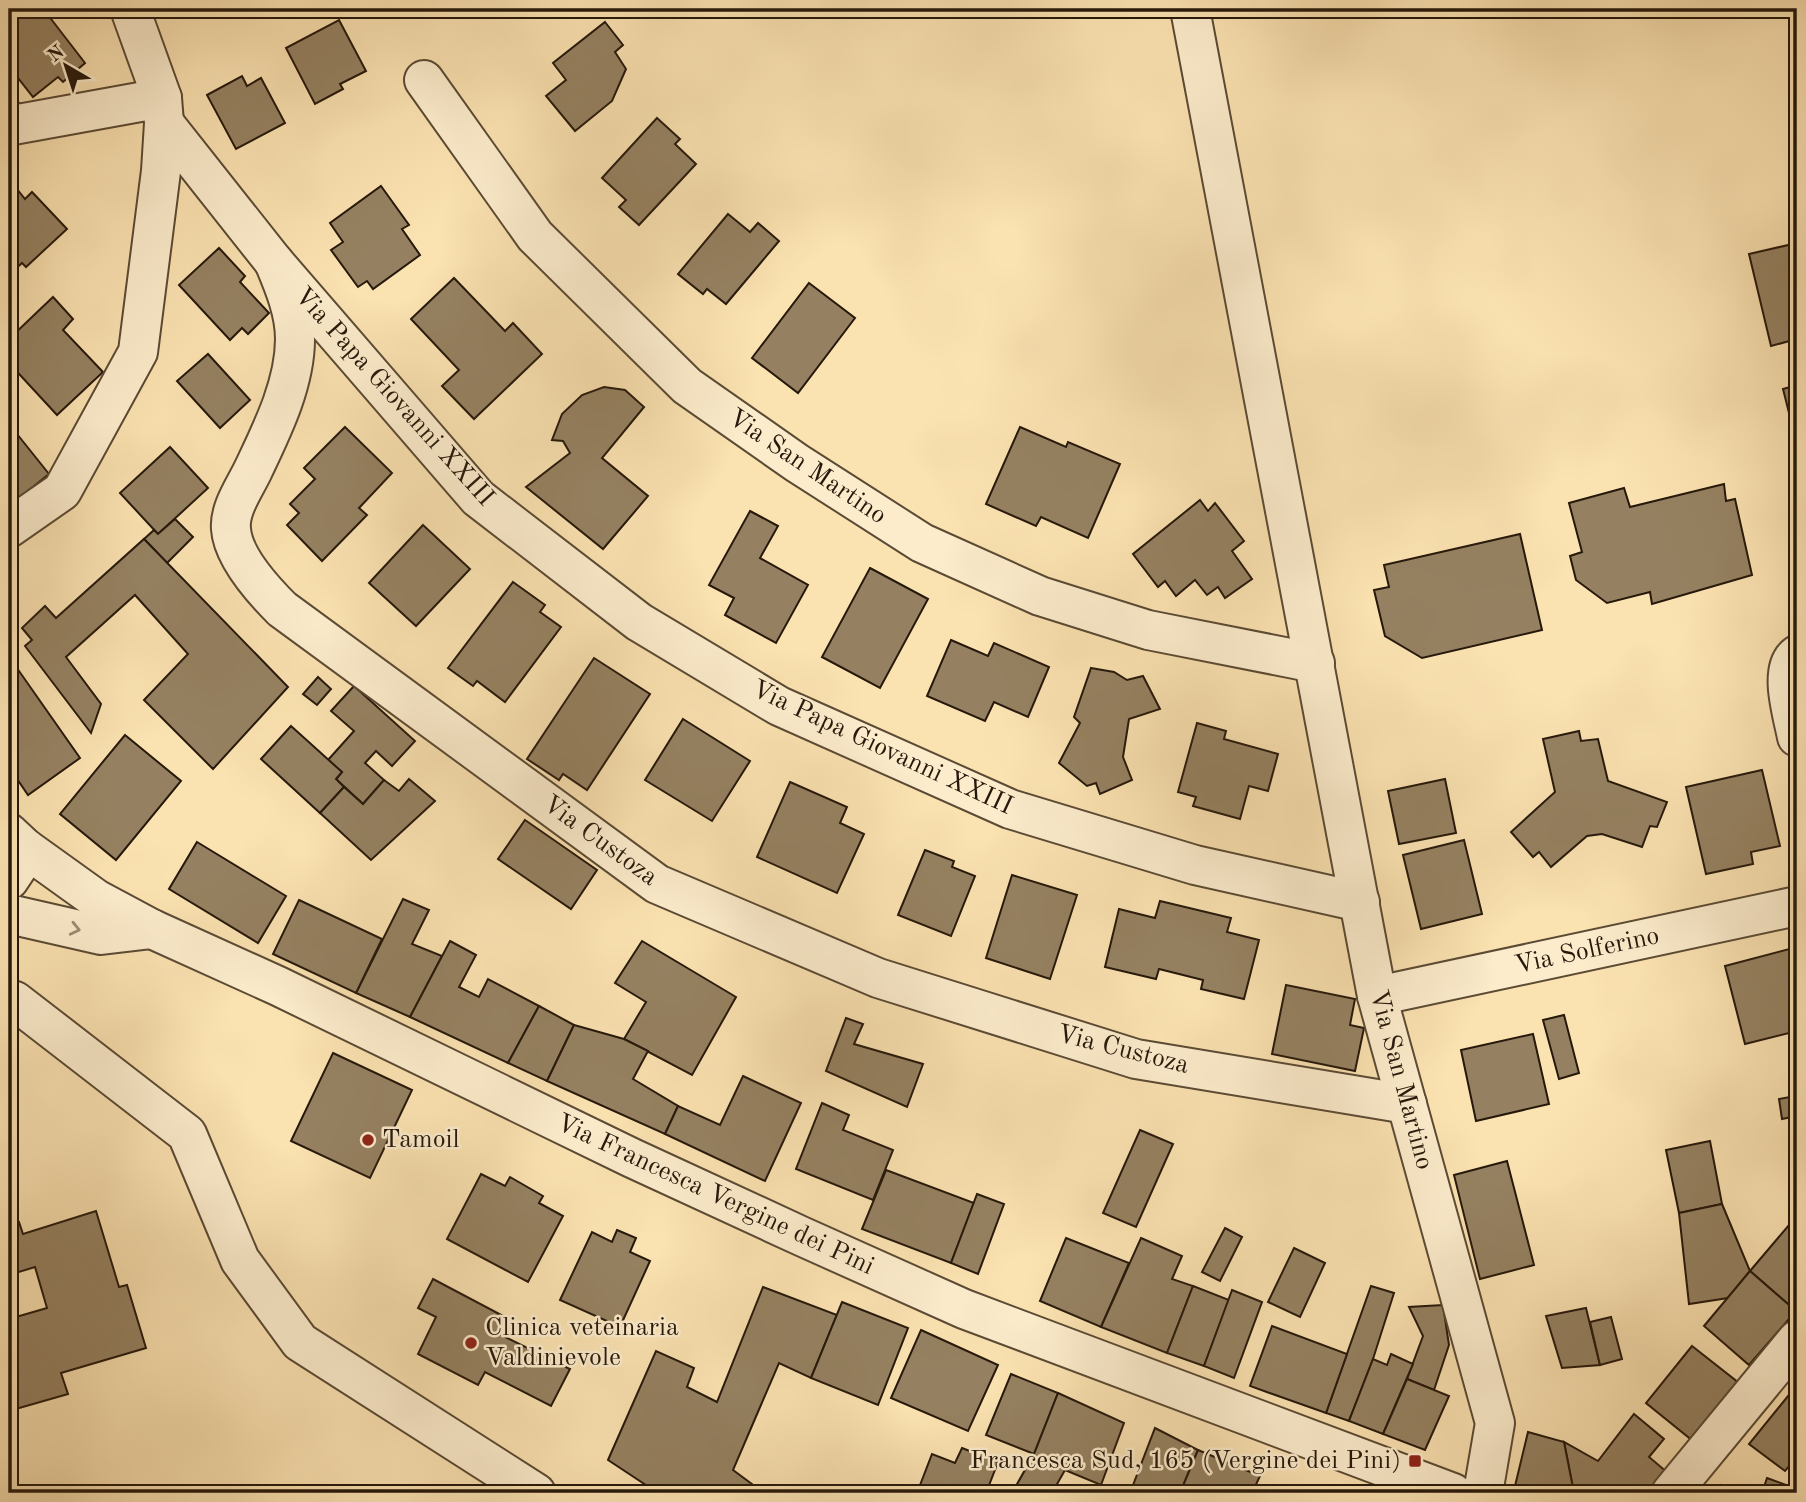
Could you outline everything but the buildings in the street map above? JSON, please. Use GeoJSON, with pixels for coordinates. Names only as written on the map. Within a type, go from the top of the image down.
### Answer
{"type":"FeatureCollection","features":[{"type":"Feature","properties":{"kind":"street"},"geometry":{"type":"LineString","coordinates":[[9,528],[62,491],[138,352],[161,171],[163,110],[130,9]]}},
{"type":"Feature","properties":{"kind":"street","name":"Via San Martino"},"geometry":{"type":"LineString","coordinates":[[1190,9],[1377,996],[1495,1423],[1483,1493]]}},
{"type":"Feature","properties":{"kind":"street","name":"Via San Martino"},"geometry":{"type":"LineString","coordinates":[[424,80],[535,236],[687,386],[797,463],[922,543],[1040,596],[1148,630],[1315,663]]}},
{"type":"Feature","properties":{"kind":"street"},"geometry":{"type":"LineString","coordinates":[[9,120],[13,125],[163,110]]}},
{"type":"Feature","properties":{"kind":"street","name":"Via Papa Giovanni XXIII"},"geometry":{"type":"LineString","coordinates":[[163,110],[274,262],[478,498],[639,622],[779,706],[1010,808],[1195,865],[1360,902]]}},
{"type":"Feature","properties":{"kind":"street","name":"Via Custoza"},"geometry":{"type":"LineString","coordinates":[[274,262],[292,315],[294,352],[281,407],[235,508],[230,527],[232,538],[251,574],[266,593],[293,617],[657,884],[878,978],[1136,1059],[1407,1104]]}},
{"type":"Feature","properties":{"kind":"street"},"geometry":{"type":"LineString","coordinates":[[1797,655],[1788,667],[1787,681],[1797,737]]}},
{"type":"Feature","properties":{"kind":"street","name":"Via Francesca Vergine dei Pini"},"geometry":{"type":"LineString","coordinates":[[14,854],[152,929],[278,986],[632,1158],[964,1309],[1453,1493]]}},
{"type":"Feature","properties":{"kind":"street","name":"Via Solferino"},"geometry":{"type":"LineString","coordinates":[[1377,996],[1797,906]]}},
{"type":"Feature","properties":{"kind":"street"},"geometry":{"type":"LineString","coordinates":[[9,914],[101,935],[152,929]]}},
{"type":"Feature","properties":{"kind":"street"},"geometry":{"type":"LineString","coordinates":[[9,999],[187,1134],[240,1260],[300,1342],[536,1493]]}},
{"type":"Feature","properties":{"kind":"street"},"geometry":{"type":"LineString","coordinates":[[1671,1493],[1797,1340]]}},
{"type":"Feature","properties":{"kind":"place","name":"Tamoil"},"geometry":{"type":"Point","coordinates":[368,1140]}},
{"type":"Feature","properties":{"kind":"place","name":"Clinica veteinaria Valdinievole"},"geometry":{"type":"Point","coordinates":[471,1343]}},
{"type":"Feature","properties":{"kind":"place","name":"Francesca Sud, 165 (Vergine dei Pini)"},"geometry":{"type":"Point","coordinates":[1415,1461]}}]}
